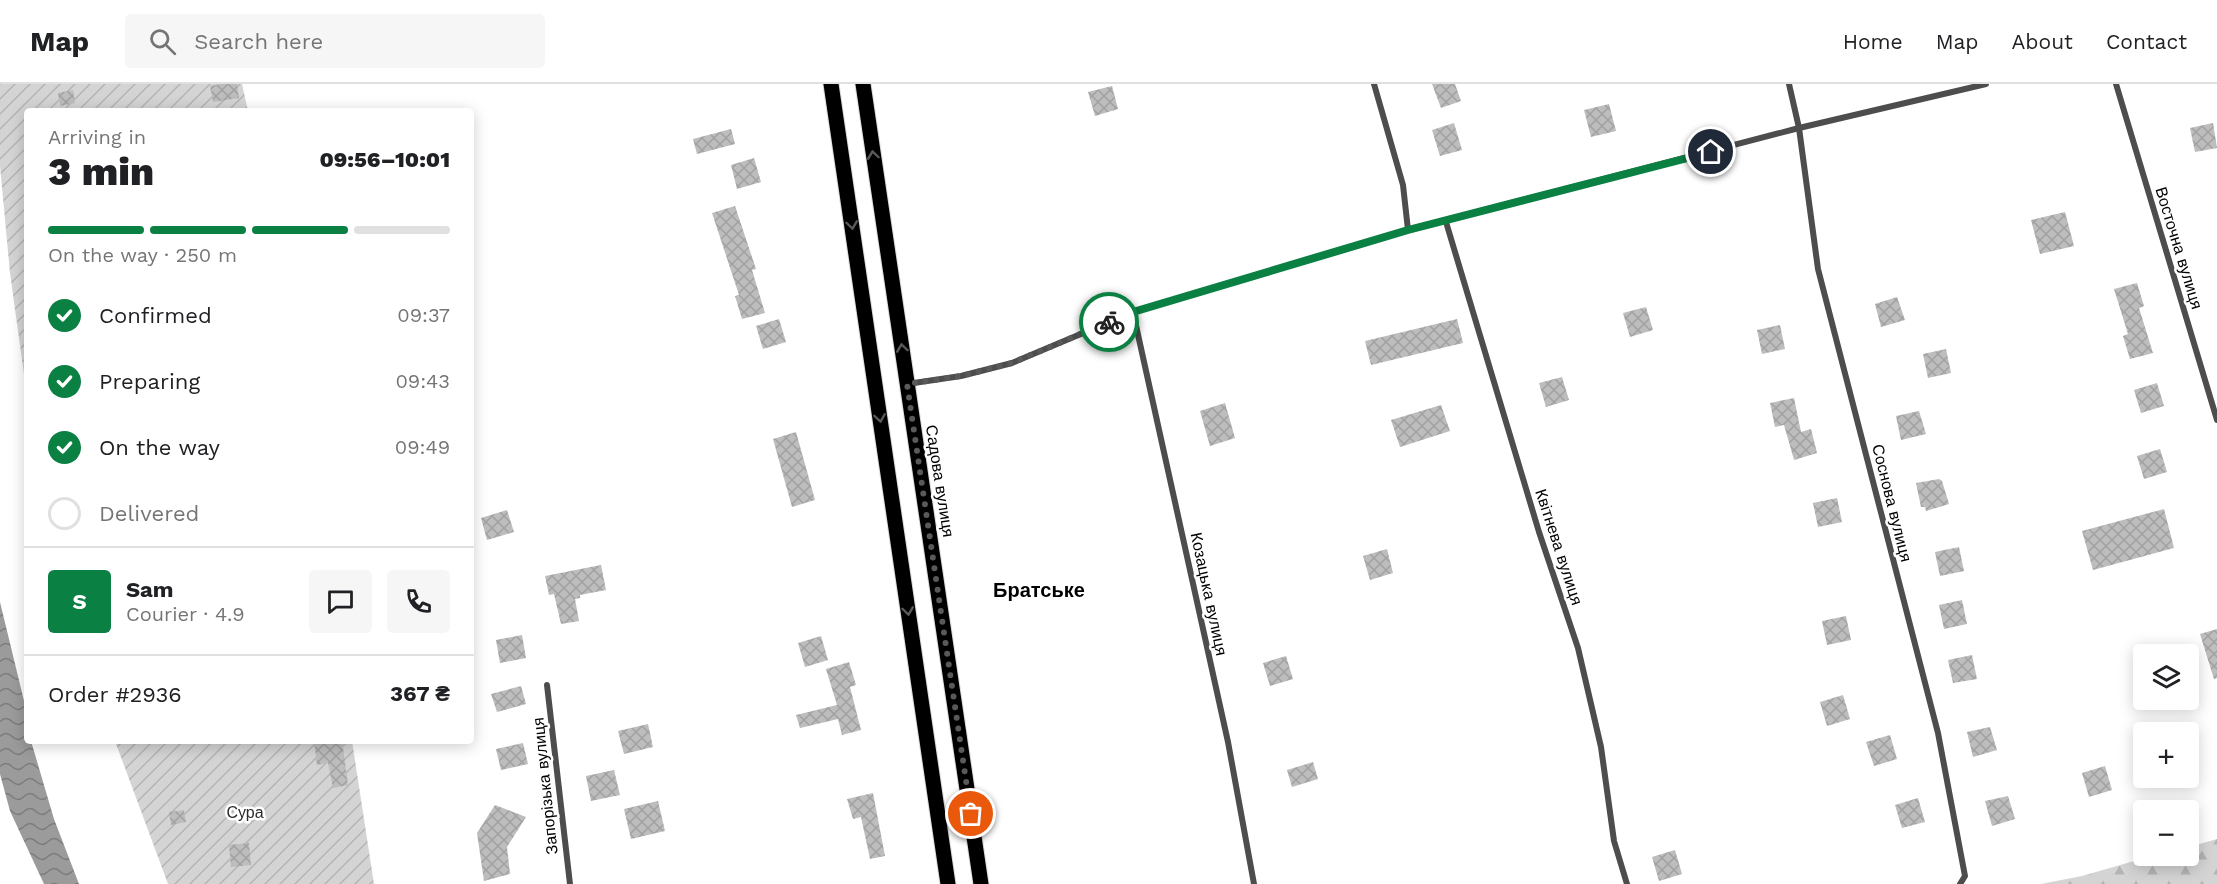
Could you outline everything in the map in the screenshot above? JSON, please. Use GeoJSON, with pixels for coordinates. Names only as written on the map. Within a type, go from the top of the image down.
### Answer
{"type":"FeatureCollection","features":[{"type":"Feature","properties":{"kind":"main road"},"geometry":{"type":"LineString","coordinates":[[831,84],[948,884]]}},
{"type":"Feature","properties":{"kind":"main road","name":"Садова вулиця"},"geometry":{"type":"LineString","coordinates":[[863,84],[981,884]]}},
{"type":"Feature","properties":{"kind":"main road"},"geometry":{"type":"LineString","coordinates":[[942,884],[945,860]]}},
{"type":"Feature","properties":{"kind":"street"},"geometry":{"type":"LineString","coordinates":[[1374,84],[1403,185],[1408,230]]}},
{"type":"Feature","properties":{"kind":"street"},"geometry":{"type":"LineString","coordinates":[[1789,84],[1799,128]]}},
{"type":"Feature","properties":{"kind":"street"},"geometry":{"type":"LineString","coordinates":[[907,384],[961,376],[1012,363],[1133,312],[1408,230],[1446,222],[1799,128],[1986,84]]}},
{"type":"Feature","properties":{"kind":"street","name":"Восточна вулиця"},"geometry":{"type":"LineString","coordinates":[[2116,84],[2217,420]]}},
{"type":"Feature","properties":{"kind":"street","name":"Соснова вулиця"},"geometry":{"type":"LineString","coordinates":[[1799,128],[1818,269],[1938,734],[1961,845],[1965,876],[1961,883]]}},
{"type":"Feature","properties":{"kind":"street","name":"Квітнева вулиця"},"geometry":{"type":"LineString","coordinates":[[1446,222],[1539,532],[1578,648],[1601,747],[1614,842],[1627,884]]}},
{"type":"Feature","properties":{"kind":"street","name":"Козацька вулиця"},"geometry":{"type":"LineString","coordinates":[[1133,312],[1228,742],[1254,884]]}},
{"type":"Feature","properties":{"kind":"street","name":"Запорізька вулиця"},"geometry":{"type":"LineString","coordinates":[[547,685],[570,884]]}},
{"type":"Feature","properties":{"kind":"green space"},"geometry":{"type":"Polygon","coordinates":[[[0,84],[242,84],[247,108],[24,108],[24,374],[10,273],[0,166],[0,84]]]}},
{"type":"Feature","properties":{"kind":"green space","name":"Сура"},"geometry":{"type":"Polygon","coordinates":[[[116,744],[352,744],[374,884],[168,884],[116,744]]]}},
{"type":"Feature","properties":{"kind":"green space"},"geometry":{"type":"Polygon","coordinates":[[[2217,839],[2217,884],[2041,884],[2082,876],[2133,861],[2133,866],[2199,866],[2199,844],[2217,839]]]}},
{"type":"Feature","properties":{"kind":"water"},"geometry":{"type":"Polygon","coordinates":[[[0,602],[24,701],[24,744],[32,744],[54,819],[79,884],[44,884],[10,811],[0,774],[0,602]]]}},
{"type":"Feature","properties":{"kind":"building"},"geometry":{"type":"Polygon","coordinates":[[[237,84],[239,98],[213,102],[210,86],[237,84]]]}},
{"type":"Feature","properties":{"kind":"building"},"geometry":{"type":"Polygon","coordinates":[[[1432,84],[1455,84],[1461,101],[1441,108],[1432,84]]]}},
{"type":"Feature","properties":{"kind":"building"},"geometry":{"type":"Polygon","coordinates":[[[1112,86],[1118,109],[1095,116],[1088,92],[1112,86]]]}},
{"type":"Feature","properties":{"kind":"building"},"geometry":{"type":"Polygon","coordinates":[[[73,90],[75,103],[60,106],[58,93],[73,90]]]}},
{"type":"Feature","properties":{"kind":"building"},"geometry":{"type":"Polygon","coordinates":[[[1609,104],[1616,131],[1591,137],[1584,110],[1609,104]]]}},
{"type":"Feature","properties":{"kind":"building"},"geometry":{"type":"Polygon","coordinates":[[[1454,123],[1462,150],[1440,156],[1432,130],[1454,123]]]}},
{"type":"Feature","properties":{"kind":"building"},"geometry":{"type":"Polygon","coordinates":[[[2213,123],[2217,148],[2195,152],[2190,128],[2213,123]]]}},
{"type":"Feature","properties":{"kind":"building"},"geometry":{"type":"Polygon","coordinates":[[[731,129],[735,144],[697,154],[693,139],[731,129]]]}},
{"type":"Feature","properties":{"kind":"building"},"geometry":{"type":"Polygon","coordinates":[[[754,158],[761,182],[737,189],[731,165],[754,158]]]}},
{"type":"Feature","properties":{"kind":"building"},"geometry":{"type":"Polygon","coordinates":[[[735,206],[756,269],[752,270],[765,313],[742,319],[735,296],[739,295],[712,213],[735,206]]]}},
{"type":"Feature","properties":{"kind":"building"},"geometry":{"type":"Polygon","coordinates":[[[2065,212],[2074,246],[2040,254],[2031,220],[2065,212]]]}},
{"type":"Feature","properties":{"kind":"building"},"geometry":{"type":"Polygon","coordinates":[[[2137,283],[2144,306],[2139,308],[2153,353],[2130,359],[2123,336],[2128,334],[2114,289],[2137,283]]]}},
{"type":"Feature","properties":{"kind":"building"},"geometry":{"type":"Polygon","coordinates":[[[1897,297],[1905,320],[1881,327],[1875,304],[1897,297]]]}},
{"type":"Feature","properties":{"kind":"building"},"geometry":{"type":"Polygon","coordinates":[[[1646,307],[1653,330],[1630,337],[1623,313],[1646,307]]]}},
{"type":"Feature","properties":{"kind":"building"},"geometry":{"type":"Polygon","coordinates":[[[779,319],[786,342],[763,349],[756,326],[779,319]]]}},
{"type":"Feature","properties":{"kind":"building"},"geometry":{"type":"Polygon","coordinates":[[[1457,319],[1463,343],[1371,365],[1365,341],[1457,319]]]}},
{"type":"Feature","properties":{"kind":"building"},"geometry":{"type":"Polygon","coordinates":[[[1780,325],[1785,349],[1762,354],[1757,330],[1780,325]]]}},
{"type":"Feature","properties":{"kind":"building"},"geometry":{"type":"Polygon","coordinates":[[[1946,349],[1951,373],[1928,378],[1923,354],[1946,349]]]}},
{"type":"Feature","properties":{"kind":"building"},"geometry":{"type":"Polygon","coordinates":[[[1562,377],[1569,400],[1546,407],[1539,383],[1562,377]]]}},
{"type":"Feature","properties":{"kind":"building"},"geometry":{"type":"Polygon","coordinates":[[[2157,383],[2164,406],[2141,413],[2134,390],[2157,383]]]}},
{"type":"Feature","properties":{"kind":"building"},"geometry":{"type":"Polygon","coordinates":[[[1794,398],[1801,432],[1811,429],[1817,453],[1794,460],[1784,425],[1775,427],[1770,403],[1794,398]]]}},
{"type":"Feature","properties":{"kind":"building"},"geometry":{"type":"Polygon","coordinates":[[[1225,403],[1235,438],[1210,446],[1200,411],[1225,403]]]}},
{"type":"Feature","properties":{"kind":"building"},"geometry":{"type":"Polygon","coordinates":[[[1441,405],[1450,431],[1400,447],[1391,420],[1441,405]]]}},
{"type":"Feature","properties":{"kind":"building"},"geometry":{"type":"Polygon","coordinates":[[[1919,411],[1926,434],[1901,440],[1896,416],[1919,411]]]}},
{"type":"Feature","properties":{"kind":"building"},"geometry":{"type":"Polygon","coordinates":[[[796,432],[815,500],[792,507],[773,439],[796,432]]]}},
{"type":"Feature","properties":{"kind":"building"},"geometry":{"type":"Polygon","coordinates":[[[2160,449],[2167,472],[2144,479],[2137,456],[2160,449]]]}},
{"type":"Feature","properties":{"kind":"building"},"geometry":{"type":"Polygon","coordinates":[[[1939,479],[1942,481],[1949,504],[1926,511],[1925,507],[1921,507],[1916,483],[1939,479]]]}},
{"type":"Feature","properties":{"kind":"building"},"geometry":{"type":"Polygon","coordinates":[[[1837,498],[1842,522],[1818,527],[1813,503],[1837,498]]]}},
{"type":"Feature","properties":{"kind":"building"},"geometry":{"type":"Polygon","coordinates":[[[2164,509],[2174,548],[2093,570],[2082,531],[2164,509]]]}},
{"type":"Feature","properties":{"kind":"building"},"geometry":{"type":"Polygon","coordinates":[[[507,510],[514,532],[487,540],[481,518],[507,510]]]}},
{"type":"Feature","properties":{"kind":"building"},"geometry":{"type":"Polygon","coordinates":[[[1959,547],[1964,571],[1940,576],[1935,552],[1959,547]]]}},
{"type":"Feature","properties":{"kind":"building"},"geometry":{"type":"Polygon","coordinates":[[[1387,549],[1393,573],[1370,580],[1363,556],[1387,549]]]}},
{"type":"Feature","properties":{"kind":"building"},"geometry":{"type":"Polygon","coordinates":[[[601,565],[606,590],[580,595],[580,598],[575,599],[579,621],[561,624],[554,594],[549,595],[545,576],[601,565]]]}},
{"type":"Feature","properties":{"kind":"building"},"geometry":{"type":"Polygon","coordinates":[[[1962,600],[1967,624],[1944,629],[1939,605],[1962,600]]]}},
{"type":"Feature","properties":{"kind":"building"},"geometry":{"type":"Polygon","coordinates":[[[1846,616],[1851,640],[1827,645],[1822,621],[1846,616]]]}},
{"type":"Feature","properties":{"kind":"building"},"geometry":{"type":"Polygon","coordinates":[[[2217,629],[2217,678],[2214,679],[2200,634],[2217,629]]]}},
{"type":"Feature","properties":{"kind":"building"},"geometry":{"type":"Polygon","coordinates":[[[522,635],[526,658],[500,663],[496,640],[522,635]]]}},
{"type":"Feature","properties":{"kind":"building"},"geometry":{"type":"Polygon","coordinates":[[[821,636],[828,660],[805,667],[798,643],[821,636]]]}},
{"type":"Feature","properties":{"kind":"building"},"geometry":{"type":"Polygon","coordinates":[[[1972,655],[1977,679],[1953,683],[1948,660],[1972,655]]]}},
{"type":"Feature","properties":{"kind":"building"},"geometry":{"type":"Polygon","coordinates":[[[1286,656],[1293,679],[1270,686],[1263,663],[1286,656]]]}},
{"type":"Feature","properties":{"kind":"building"},"geometry":{"type":"Polygon","coordinates":[[[849,662],[856,685],[850,687],[861,730],[842,735],[838,719],[800,728],[796,715],[837,705],[826,669],[849,662]]]}},
{"type":"Feature","properties":{"kind":"building"},"geometry":{"type":"Polygon","coordinates":[[[521,686],[526,704],[497,712],[491,694],[521,686]]]}},
{"type":"Feature","properties":{"kind":"building"},"geometry":{"type":"Polygon","coordinates":[[[1843,695],[1850,719],[1827,726],[1820,702],[1843,695]]]}},
{"type":"Feature","properties":{"kind":"building"},"geometry":{"type":"Polygon","coordinates":[[[648,724],[653,747],[624,754],[618,731],[648,724]]]}},
{"type":"Feature","properties":{"kind":"building"},"geometry":{"type":"Polygon","coordinates":[[[1990,727],[1997,750],[1973,757],[1967,732],[1990,727]]]}},
{"type":"Feature","properties":{"kind":"building"},"geometry":{"type":"Polygon","coordinates":[[[1890,735],[1897,759],[1874,766],[1866,742],[1890,735]]]}},
{"type":"Feature","properties":{"kind":"building"},"geometry":{"type":"Polygon","coordinates":[[[523,743],[528,764],[501,770],[496,749],[523,743]]]}},
{"type":"Feature","properties":{"kind":"building"},"geometry":{"type":"Polygon","coordinates":[[[314,744],[342,744],[348,785],[333,788],[328,763],[317,765],[314,744]]]}},
{"type":"Feature","properties":{"kind":"building"},"geometry":{"type":"Polygon","coordinates":[[[1313,762],[1318,779],[1292,787],[1287,770],[1313,762]]]}},
{"type":"Feature","properties":{"kind":"building"},"geometry":{"type":"Polygon","coordinates":[[[2105,766],[2112,790],[2089,797],[2082,773],[2105,766]]]}},
{"type":"Feature","properties":{"kind":"building"},"geometry":{"type":"Polygon","coordinates":[[[614,770],[620,795],[591,801],[586,776],[614,770]]]}},
{"type":"Feature","properties":{"kind":"building"},"geometry":{"type":"Polygon","coordinates":[[[873,793],[885,856],[870,859],[861,817],[853,819],[847,799],[873,793]]]}},
{"type":"Feature","properties":{"kind":"building"},"geometry":{"type":"Polygon","coordinates":[[[2008,796],[2015,819],[1992,826],[1985,801],[2008,796]]]}},
{"type":"Feature","properties":{"kind":"building"},"geometry":{"type":"Polygon","coordinates":[[[1918,798],[1925,822],[1902,828],[1895,805],[1918,798]]]}},
{"type":"Feature","properties":{"kind":"building"},"geometry":{"type":"Polygon","coordinates":[[[658,801],[665,831],[631,839],[624,809],[658,801]]]}},
{"type":"Feature","properties":{"kind":"building"},"geometry":{"type":"Polygon","coordinates":[[[495,805],[526,817],[507,847],[510,874],[484,881],[477,833],[495,805]]]}},
{"type":"Feature","properties":{"kind":"building"},"geometry":{"type":"Polygon","coordinates":[[[184,810],[186,822],[171,825],[169,812],[184,810]]]}},
{"type":"Feature","properties":{"kind":"building"},"geometry":{"type":"Polygon","coordinates":[[[249,843],[251,865],[231,867],[229,845],[249,843]]]}},
{"type":"Feature","properties":{"kind":"building"},"geometry":{"type":"Polygon","coordinates":[[[1675,850],[1682,874],[1659,881],[1652,857],[1675,850]]]}},
{"type":"Feature","properties":{"kind":"way so far"},"geometry":{"type":"LineString","coordinates":[[971,814],[907,384],[961,376],[1012,363],[1109,322]]}},
{"type":"Feature","properties":{"kind":"district","name":"Братське"},"geometry":{"type":"Point","coordinates":[1039,590]}},
{"type":"Feature","properties":{"kind":"route"},"geometry":{"type":"LineString","coordinates":[[1109,322],[1133,312],[1408,230],[1711,152]]}}]}
